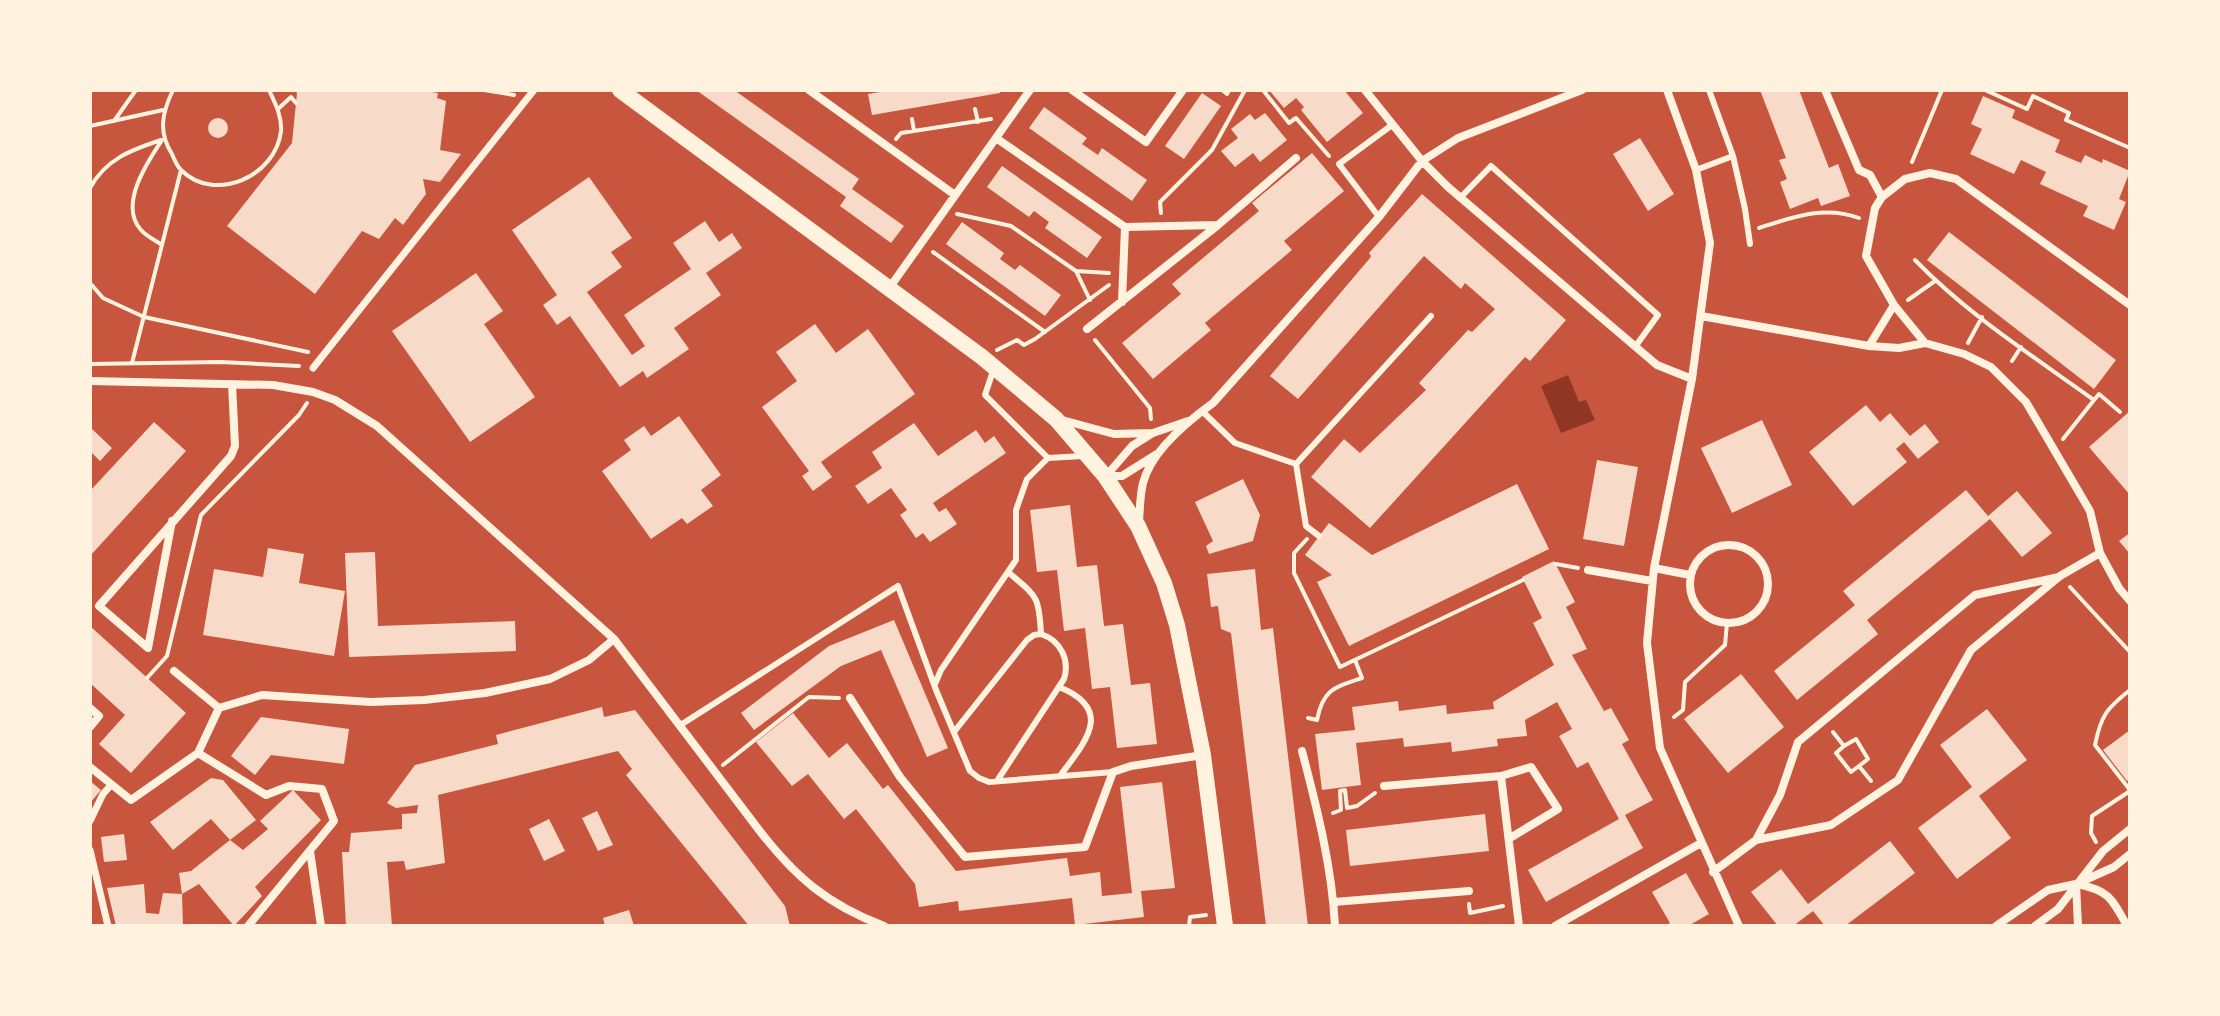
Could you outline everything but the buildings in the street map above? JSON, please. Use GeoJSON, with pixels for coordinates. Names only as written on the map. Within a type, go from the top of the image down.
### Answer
{"type":"FeatureCollection","features":[{"type":"Feature","properties":{"kind":"main road"},"geometry":{"type":"LineString","coordinates":[[628,93],[994,368],[1056,419],[1105,476],[1138,526],[1164,583],[1177,625],[1203,755],[1224,919]]}},
{"type":"Feature","properties":{"kind":"street"},"geometry":{"type":"LineString","coordinates":[[809,90],[955,195]]}},
{"type":"Feature","properties":{"kind":"street"},"geometry":{"type":"LineString","coordinates":[[890,287],[1030,90]]}},
{"type":"Feature","properties":{"kind":"street"},"geometry":{"type":"LineString","coordinates":[[1072,90],[1146,142],[1183,90]]}},
{"type":"Feature","properties":{"kind":"street"},"geometry":{"type":"LineString","coordinates":[[1365,90],[1422,161],[1460,198],[1657,365],[1692,379]]}},
{"type":"Feature","properties":{"kind":"street"},"geometry":{"type":"LineString","coordinates":[[1138,526],[1143,481],[1161,451],[1189,421],[1213,403],[1379,217],[1422,161],[1458,138],[1582,90]]}},
{"type":"Feature","properties":{"kind":"street"},"geometry":{"type":"LineString","coordinates":[[1667,90],[1696,170],[1710,243],[1692,379],[1654,568],[1647,643],[1660,748],[1739,926]]}},
{"type":"Feature","properties":{"kind":"street"},"geometry":{"type":"LineString","coordinates":[[1825,90],[1859,170],[1870,175],[1882,197]]}},
{"type":"Feature","properties":{"kind":"street"},"geometry":{"type":"LineString","coordinates":[[313,368],[531,94]]}},
{"type":"Feature","properties":{"kind":"street"},"geometry":{"type":"LineString","coordinates":[[996,138],[1125,227],[1218,225]]}},
{"type":"Feature","properties":{"kind":"street"},"geometry":{"type":"LineString","coordinates":[[1087,329],[1218,225],[1296,158]]}},
{"type":"Feature","properties":{"kind":"street"},"geometry":{"type":"LineString","coordinates":[[1925,343],[1894,305],[1866,256],[1875,208],[1882,197],[1905,179],[1930,173],[1956,179],[2130,305]]}},
{"type":"Feature","properties":{"kind":"street"},"geometry":{"type":"LineString","coordinates":[[1122,302],[1125,227]]}},
{"type":"Feature","properties":{"kind":"street"},"geometry":{"type":"LineString","coordinates":[[1869,346],[1894,305]]}},
{"type":"Feature","properties":{"kind":"street"},"geometry":{"type":"LineString","coordinates":[[1701,316],[1869,346],[1899,348],[1925,343],[1964,354],[1991,367],[2026,402],[2090,511],[2100,553],[2119,588],[2130,601]]}},
{"type":"Feature","properties":{"kind":"street"},"geometry":{"type":"LineString","coordinates":[[90,381],[273,385],[313,392],[335,400],[377,426],[614,639],[781,858],[803,880],[830,902],[884,926]]}},
{"type":"Feature","properties":{"kind":"street"},"geometry":{"type":"LineString","coordinates":[[172,521],[148,648],[99,606],[172,521],[231,456],[235,446],[232,384]]}},
{"type":"Feature","properties":{"kind":"street"},"geometry":{"type":"LineString","coordinates":[[1056,419],[1114,434],[1153,433]]}},
{"type":"Feature","properties":{"kind":"street"},"geometry":{"type":"LineString","coordinates":[[1105,476],[1132,446],[1153,433],[1189,421]]}},
{"type":"Feature","properties":{"kind":"street"},"geometry":{"type":"LineString","coordinates":[[1105,476],[1122,476],[1161,451]]}},
{"type":"Feature","properties":{"kind":"street"},"geometry":{"type":"LineString","coordinates":[[1739,546],[1751,551],[1760,560],[1768,584],[1766,596],[1751,616],[1727,623],[1716,621],[1697,607],[1692,597],[1690,575],[1695,563],[1714,547],[1739,546]]}},
{"type":"Feature","properties":{"kind":"street"},"geometry":{"type":"LineString","coordinates":[[1756,840],[1831,825],[1898,780],[1971,650],[2060,576],[2100,553]]}},
{"type":"Feature","properties":{"kind":"street"},"geometry":{"type":"LineString","coordinates":[[1654,568],[1690,575]]}},
{"type":"Feature","properties":{"kind":"street"},"geometry":{"type":"LineString","coordinates":[[1588,570],[1652,581]]}},
{"type":"Feature","properties":{"kind":"street"},"geometry":{"type":"LineString","coordinates":[[1713,872],[1756,840],[1780,795],[1798,742],[1975,595],[2060,576]]}},
{"type":"Feature","properties":{"kind":"street"},"geometry":{"type":"LineString","coordinates":[[90,767],[131,800],[198,753],[219,708],[262,695],[371,702],[485,693],[550,679],[589,660],[614,639]]}},
{"type":"Feature","properties":{"kind":"street"},"geometry":{"type":"LineString","coordinates":[[174,671],[219,708]]}},
{"type":"Feature","properties":{"kind":"street"},"geometry":{"type":"LineString","coordinates":[[850,698],[900,777],[965,857],[1085,847],[1113,772],[1131,766],[1203,755]]}},
{"type":"Feature","properties":{"kind":"street"},"geometry":{"type":"LineString","coordinates":[[90,708],[99,716],[90,727]]}},
{"type":"Feature","properties":{"kind":"street"},"geometry":{"type":"LineString","coordinates":[[1302,751],[1319,819],[1334,902],[1335,926]]}},
{"type":"Feature","properties":{"kind":"street"},"geometry":{"type":"LineString","coordinates":[[198,753],[266,795],[289,786],[322,789],[334,821],[248,926]]}},
{"type":"Feature","properties":{"kind":"street"},"geometry":{"type":"LineString","coordinates":[[1384,786],[1501,776],[1531,767],[1558,809],[1510,838]]}},
{"type":"Feature","properties":{"kind":"street"},"geometry":{"type":"LineString","coordinates":[[1501,776],[1519,926]]}},
{"type":"Feature","properties":{"kind":"street"},"geometry":{"type":"LineString","coordinates":[[90,821],[111,785]]}},
{"type":"Feature","properties":{"kind":"street"},"geometry":{"type":"LineString","coordinates":[[2035,926],[2058,909],[2103,851],[2130,829]]}},
{"type":"Feature","properties":{"kind":"street"},"geometry":{"type":"LineString","coordinates":[[1555,926],[1701,843]]}},
{"type":"Feature","properties":{"kind":"street"},"geometry":{"type":"LineString","coordinates":[[90,850],[108,926]]}},
{"type":"Feature","properties":{"kind":"street"},"geometry":{"type":"LineString","coordinates":[[310,851],[321,926]]}},
{"type":"Feature","properties":{"kind":"street"},"geometry":{"type":"LineString","coordinates":[[1996,926],[2048,890],[2076,884],[2114,867],[2130,854]]}},
{"type":"Feature","properties":{"kind":"street"},"geometry":{"type":"LineString","coordinates":[[2076,884],[2074,895],[2078,926]]}},
{"type":"Feature","properties":{"kind":"street"},"geometry":{"type":"LineString","coordinates":[[2076,884],[2097,888],[2109,895],[2128,926]]}},
{"type":"Feature","properties":{"kind":"street"},"geometry":{"type":"LineString","coordinates":[[1334,902],[1469,891]]}},
{"type":"Feature","properties":{"kind":"street"},"geometry":{"type":"LineString","coordinates":[[2128,926],[2130,918]]}},
{"type":"Feature","properties":{"kind":"lane"},"geometry":{"type":"LineString","coordinates":[[1709,90],[1733,156],[1750,244]]}},
{"type":"Feature","properties":{"kind":"lane"},"geometry":{"type":"LineString","coordinates":[[1379,217],[1339,164],[1392,125]]}},
{"type":"Feature","properties":{"kind":"lane"},"geometry":{"type":"LineString","coordinates":[[1696,170],[1733,156]]}},
{"type":"Feature","properties":{"kind":"lane"},"geometry":{"type":"LineString","coordinates":[[1460,198],[1491,166],[1658,315],[1635,347]]}},
{"type":"Feature","properties":{"kind":"lane"},"geometry":{"type":"LineString","coordinates":[[1296,464],[1431,316]]}},
{"type":"Feature","properties":{"kind":"lane"},"geometry":{"type":"LineString","coordinates":[[994,368],[985,395],[1048,458]]}},
{"type":"Feature","properties":{"kind":"lane"},"geometry":{"type":"LineString","coordinates":[[1202,411],[1235,443],[1296,464]]}},
{"type":"Feature","properties":{"kind":"lane"},"geometry":{"type":"LineString","coordinates":[[935,684],[1017,554],[1016,510],[1027,479],[1048,458],[1090,456]]}},
{"type":"Feature","properties":{"kind":"lane"},"geometry":{"type":"LineString","coordinates":[[1296,464],[1306,526],[1316,534]]}},
{"type":"Feature","properties":{"kind":"lane"},"geometry":{"type":"LineString","coordinates":[[1008,572],[1036,596],[1040,607],[1041,634]]}},
{"type":"Feature","properties":{"kind":"lane"},"geometry":{"type":"LineString","coordinates":[[679,726],[898,586],[970,771],[979,778],[997,781],[1113,772]]}},
{"type":"Feature","properties":{"kind":"lane"},"geometry":{"type":"LineString","coordinates":[[954,732],[1027,640],[1034,635],[1047,636],[1065,657],[1067,670],[997,781]]}},
{"type":"Feature","properties":{"kind":"lane"},"geometry":{"type":"LineString","coordinates":[[1059,687],[1080,700],[1089,712],[1091,725],[1089,736],[1060,776]]}},
{"type":"Feature","properties":{"kind":"path"},"geometry":{"type":"LineString","coordinates":[[114,121],[136,90]]}},
{"type":"Feature","properties":{"kind":"path"},"geometry":{"type":"LineString","coordinates":[[173,90],[163,110],[163,139],[181,170],[200,181],[222,185],[243,181],[262,169],[275,152],[281,131],[278,109],[269,90]]}},
{"type":"Feature","properties":{"kind":"path"},"geometry":{"type":"LineString","coordinates":[[484,90],[531,94]]}},
{"type":"Feature","properties":{"kind":"path"},"geometry":{"type":"LineString","coordinates":[[1222,90],[1227,94],[1229,90]]}},
{"type":"Feature","properties":{"kind":"path"},"geometry":{"type":"LineString","coordinates":[[1161,226],[1160,202],[1212,150],[1245,90]]}},
{"type":"Feature","properties":{"kind":"path"},"geometry":{"type":"LineString","coordinates":[[1263,90],[1289,123],[1296,118],[1339,164]]}},
{"type":"Feature","properties":{"kind":"path"},"geometry":{"type":"LineString","coordinates":[[1905,179],[1942,90]]}},
{"type":"Feature","properties":{"kind":"path"},"geometry":{"type":"LineString","coordinates":[[1985,90],[2027,109],[2033,96],[2069,113],[2066,120],[2130,148]]}},
{"type":"Feature","properties":{"kind":"path"},"geometry":{"type":"LineString","coordinates":[[278,109],[291,97],[296,103]]}},
{"type":"Feature","properties":{"kind":"path"},"geometry":{"type":"LineString","coordinates":[[975,109],[978,122]]}},
{"type":"Feature","properties":{"kind":"path"},"geometry":{"type":"LineString","coordinates":[[90,126],[163,110]]}},
{"type":"Feature","properties":{"kind":"path"},"geometry":{"type":"LineString","coordinates":[[912,119],[914,131]]}},
{"type":"Feature","properties":{"kind":"path"},"geometry":{"type":"LineString","coordinates":[[889,147],[901,133],[996,119],[1005,125]]}},
{"type":"Feature","properties":{"kind":"path"},"geometry":{"type":"LineString","coordinates":[[90,188],[96,178],[124,152],[163,139]]}},
{"type":"Feature","properties":{"kind":"path"},"geometry":{"type":"LineString","coordinates":[[162,245],[138,228],[134,192],[147,163],[163,139]]}},
{"type":"Feature","properties":{"kind":"path"},"geometry":{"type":"LineString","coordinates":[[132,363],[181,170]]}},
{"type":"Feature","properties":{"kind":"path"},"geometry":{"type":"LineString","coordinates":[[944,211],[1011,226],[1076,271],[1090,300]]}},
{"type":"Feature","properties":{"kind":"path"},"geometry":{"type":"LineString","coordinates":[[1776,222],[1808,212],[1845,213]]}},
{"type":"Feature","properties":{"kind":"path"},"geometry":{"type":"LineString","coordinates":[[921,243],[1045,332]]}},
{"type":"Feature","properties":{"kind":"path"},"geometry":{"type":"LineString","coordinates":[[1915,260],[1935,281],[2094,400]]}},
{"type":"Feature","properties":{"kind":"path"},"geometry":{"type":"LineString","coordinates":[[1076,271],[1123,273]]}},
{"type":"Feature","properties":{"kind":"path"},"geometry":{"type":"LineString","coordinates":[[1004,347],[1017,340],[1024,345],[1045,332],[1123,273]]}},
{"type":"Feature","properties":{"kind":"path"},"geometry":{"type":"LineString","coordinates":[[1894,305],[1913,298],[1935,281]]}},
{"type":"Feature","properties":{"kind":"path"},"geometry":{"type":"LineString","coordinates":[[90,283],[103,298],[144,317],[322,354]]}},
{"type":"Feature","properties":{"kind":"path"},"geometry":{"type":"LineString","coordinates":[[1964,354],[1982,317]]}},
{"type":"Feature","properties":{"kind":"path"},"geometry":{"type":"LineString","coordinates":[[2012,361],[2021,347]]}},
{"type":"Feature","properties":{"kind":"path"},"geometry":{"type":"LineString","coordinates":[[1112,361],[1150,408],[1153,433]]}},
{"type":"Feature","properties":{"kind":"path"},"geometry":{"type":"LineString","coordinates":[[90,364],[280,363],[313,368]]}},
{"type":"Feature","properties":{"kind":"path"},"geometry":{"type":"LineString","coordinates":[[147,678],[167,656],[201,515],[299,415],[313,392]]}},
{"type":"Feature","properties":{"kind":"path"},"geometry":{"type":"LineString","coordinates":[[2054,450],[2099,394],[2120,412]]}},
{"type":"Feature","properties":{"kind":"path"},"geometry":{"type":"LineString","coordinates":[[1316,534],[1294,553],[1294,573],[1340,667],[1523,580]]}},
{"type":"Feature","properties":{"kind":"path"},"geometry":{"type":"LineString","coordinates":[[1556,564],[1588,570]]}},
{"type":"Feature","properties":{"kind":"path"},"geometry":{"type":"LineString","coordinates":[[2060,576],[2130,652]]}},
{"type":"Feature","properties":{"kind":"path"},"geometry":{"type":"LineString","coordinates":[[1674,717],[1683,710],[1685,682],[1725,645],[1727,623]]}},
{"type":"Feature","properties":{"kind":"path"},"geometry":{"type":"LineString","coordinates":[[148,648],[163,661]]}},
{"type":"Feature","properties":{"kind":"path"},"geometry":{"type":"LineString","coordinates":[[1308,718],[1317,720],[1324,698],[1333,688],[1362,678],[1355,660]]}},
{"type":"Feature","properties":{"kind":"path"},"geometry":{"type":"LineString","coordinates":[[2130,690],[2107,708],[2095,745],[2130,790]]}},
{"type":"Feature","properties":{"kind":"path"},"geometry":{"type":"LineString","coordinates":[[715,772],[809,697],[850,698]]}},
{"type":"Feature","properties":{"kind":"path"},"geometry":{"type":"LineString","coordinates":[[1824,721],[1844,746]]}},
{"type":"Feature","properties":{"kind":"path"},"geometry":{"type":"LineString","coordinates":[[1856,739],[1868,759],[1851,772],[1836,753],[1844,746],[1856,739]]}},
{"type":"Feature","properties":{"kind":"path"},"geometry":{"type":"LineString","coordinates":[[1859,766],[1880,792]]}},
{"type":"Feature","properties":{"kind":"path"},"geometry":{"type":"LineString","coordinates":[[1341,810],[1340,791],[1345,790],[1347,808],[1357,806],[1384,786]]}},
{"type":"Feature","properties":{"kind":"path"},"geometry":{"type":"LineString","coordinates":[[1470,913],[1498,909]]}},
{"type":"Feature","properties":{"kind":"path"},"geometry":{"type":"LineString","coordinates":[[1189,926],[1190,917],[1224,919]]}},
{"type":"Feature","properties":{"kind":"shaded area"},"geometry":{"type":"Polygon","coordinates":[[[1568,375],[1579,402],[1586,400],[1595,420],[1561,433],[1541,386],[1568,375]]]}}]}
